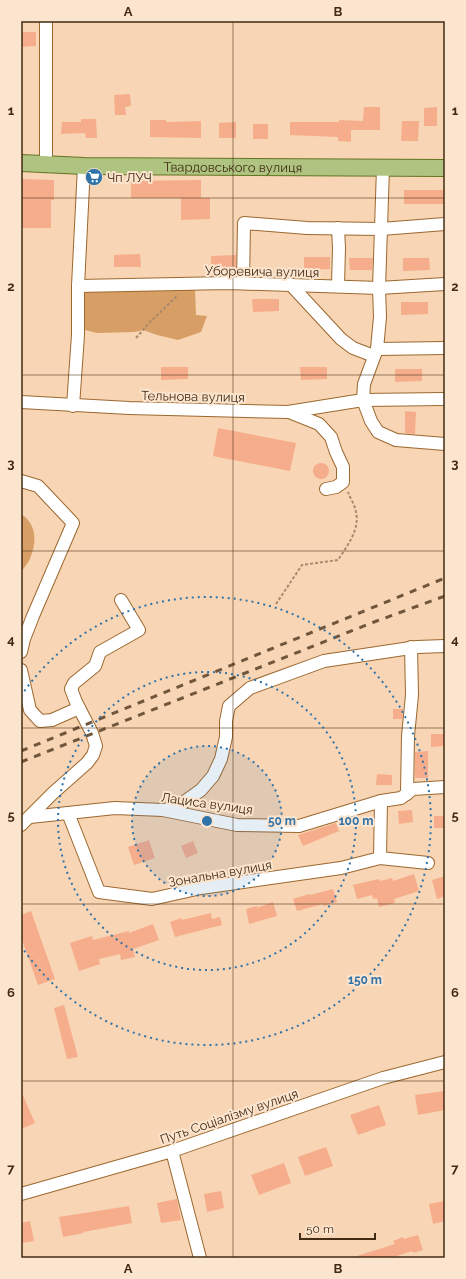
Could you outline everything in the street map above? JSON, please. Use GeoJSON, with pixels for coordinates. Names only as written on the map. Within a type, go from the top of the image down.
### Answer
{"type":"FeatureCollection","features":[{"type":"Feature","properties":{"kind":"main road","name":"Твардовського вулиця"},"geometry":{"type":"LineString","coordinates":[[21,163],[84,166],[445,168]]}},
{"type":"Feature","properties":{"kind":"street"},"geometry":{"type":"LineString","coordinates":[[46,21],[46,164]]}},
{"type":"Feature","properties":{"kind":"street"},"geometry":{"type":"LineString","coordinates":[[73,406],[78,335],[78,286],[84,166]]}},
{"type":"Feature","properties":{"kind":"street"},"geometry":{"type":"LineString","coordinates":[[383,168],[379,288],[380,317],[375,353],[364,384],[363,400],[371,421],[378,432],[396,440],[445,444]]}},
{"type":"Feature","properties":{"kind":"street"},"geometry":{"type":"LineString","coordinates":[[243,283],[244,223],[307,228],[381,229],[445,224]]}},
{"type":"Feature","properties":{"kind":"street"},"geometry":{"type":"LineString","coordinates":[[338,228],[338,286]]}},
{"type":"Feature","properties":{"kind":"street","name":"Уборевича вулиця"},"geometry":{"type":"LineString","coordinates":[[78,286],[243,283],[379,288],[445,284]]}},
{"type":"Feature","properties":{"kind":"street"},"geometry":{"type":"LineString","coordinates":[[290,284],[341,339],[353,348],[375,353],[445,348]]}},
{"type":"Feature","properties":{"kind":"street","name":"Тельнова вулиця"},"geometry":{"type":"LineString","coordinates":[[21,402],[73,406],[288,412],[363,400],[445,399]]}},
{"type":"Feature","properties":{"kind":"street"},"geometry":{"type":"LineString","coordinates":[[288,412],[319,424],[331,437],[342,467],[343,482],[336,487],[326,488]]}},
{"type":"Feature","properties":{"kind":"street"},"geometry":{"type":"LineString","coordinates":[[21,481],[38,486],[73,523],[33,616],[24,639],[21,652]]}},
{"type":"Feature","properties":{"kind":"street"},"geometry":{"type":"LineString","coordinates":[[26,821],[53,793],[94,755],[96,746],[92,733],[71,689],[74,683],[95,666],[100,652],[139,630],[121,600]]}},
{"type":"Feature","properties":{"kind":"street"},"geometry":{"type":"LineString","coordinates":[[164,810],[180,804],[201,790],[213,776],[221,759],[226,737],[226,721],[229,706],[250,688],[324,661],[411,648],[445,646]]}},
{"type":"Feature","properties":{"kind":"street"},"geometry":{"type":"LineString","coordinates":[[407,794],[408,736],[412,695],[411,648]]}},
{"type":"Feature","properties":{"kind":"street"},"geometry":{"type":"LineString","coordinates":[[21,670],[30,710],[40,721],[52,720],[79,708]]}},
{"type":"Feature","properties":{"kind":"street","name":"Лациса вулиця"},"geometry":{"type":"LineString","coordinates":[[26,821],[68,813],[115,808],[164,810],[237,825],[300,826],[381,801],[401,798],[413,789],[445,787]]}},
{"type":"Feature","properties":{"kind":"street"},"geometry":{"type":"LineString","coordinates":[[380,858],[381,801]]}},
{"type":"Feature","properties":{"kind":"street","name":"Зональна вулиця"},"geometry":{"type":"LineString","coordinates":[[68,813],[99,892],[152,899],[201,888],[341,868],[380,858],[428,864]]}},
{"type":"Feature","properties":{"kind":"street","name":"Путь Соціалізму вулиця"},"geometry":{"type":"LineString","coordinates":[[21,1194],[172,1151],[383,1078],[445,1062]]}},
{"type":"Feature","properties":{"kind":"street"},"geometry":{"type":"LineString","coordinates":[[172,1151],[200,1258]]}},
{"type":"Feature","properties":{"kind":"path"},"geometry":{"type":"LineString","coordinates":[[136,338],[155,317],[191,284]]}},
{"type":"Feature","properties":{"kind":"path"},"geometry":{"type":"LineString","coordinates":[[276,604],[302,565],[338,560],[351,540],[357,525],[356,511],[343,482]]}},
{"type":"Feature","properties":{"kind":"shaded area"},"geometry":{"type":"Polygon","coordinates":[[[82,285],[195,289],[196,315],[207,316],[201,332],[178,340],[143,330],[135,332],[97,333],[85,330],[82,285]]]}},
{"type":"Feature","properties":{"kind":"shaded area"},"geometry":{"type":"Polygon","coordinates":[[[21,514],[33,528],[34,546],[30,559],[21,572],[21,514]]]}},
{"type":"Feature","properties":{"kind":"building"},"geometry":{"type":"Polygon","coordinates":[[[21,32],[36,32],[36,46],[21,47],[21,32]]]}},
{"type":"Feature","properties":{"kind":"building"},"geometry":{"type":"Polygon","coordinates":[[[130,94],[131,106],[125,107],[126,115],[115,115],[114,95],[130,94]]]}},
{"type":"Feature","properties":{"kind":"building"},"geometry":{"type":"Polygon","coordinates":[[[364,107],[380,107],[380,130],[351,130],[351,142],[338,141],[338,137],[290,135],[290,122],[339,122],[339,120],[363,121],[364,107]]]}},
{"type":"Feature","properties":{"kind":"building"},"geometry":{"type":"Polygon","coordinates":[[[437,107],[437,126],[424,126],[424,108],[437,107]]]}},
{"type":"Feature","properties":{"kind":"building"},"geometry":{"type":"Polygon","coordinates":[[[81,119],[96,119],[97,138],[86,138],[85,133],[61,134],[62,122],[81,122],[81,119]]]}},
{"type":"Feature","properties":{"kind":"building"},"geometry":{"type":"Polygon","coordinates":[[[150,120],[166,120],[166,122],[201,121],[201,138],[150,137],[150,120]]]}},
{"type":"Feature","properties":{"kind":"building"},"geometry":{"type":"Polygon","coordinates":[[[402,121],[419,121],[418,141],[401,141],[402,121]]]}},
{"type":"Feature","properties":{"kind":"building"},"geometry":{"type":"Polygon","coordinates":[[[236,122],[236,138],[219,138],[219,123],[236,122]]]}},
{"type":"Feature","properties":{"kind":"building"},"geometry":{"type":"Polygon","coordinates":[[[253,124],[268,124],[268,139],[253,139],[253,124]]]}},
{"type":"Feature","properties":{"kind":"building"},"geometry":{"type":"Polygon","coordinates":[[[21,179],[54,180],[54,200],[51,200],[51,228],[21,228],[21,179]]]}},
{"type":"Feature","properties":{"kind":"building"},"geometry":{"type":"Polygon","coordinates":[[[201,180],[201,198],[210,198],[210,219],[181,220],[181,198],[131,198],[131,181],[201,180]]]}},
{"type":"Feature","properties":{"kind":"building"},"geometry":{"type":"Polygon","coordinates":[[[404,190],[445,190],[445,204],[404,204],[404,190]]]}},
{"type":"Feature","properties":{"kind":"building"},"geometry":{"type":"Polygon","coordinates":[[[140,254],[141,267],[114,267],[114,255],[140,254]]]}},
{"type":"Feature","properties":{"kind":"building"},"geometry":{"type":"Polygon","coordinates":[[[236,255],[236,268],[211,268],[211,256],[236,255]]]}},
{"type":"Feature","properties":{"kind":"building"},"geometry":{"type":"Polygon","coordinates":[[[304,257],[330,257],[330,269],[304,270],[304,257]]]}},
{"type":"Feature","properties":{"kind":"building"},"geometry":{"type":"Polygon","coordinates":[[[349,258],[373,258],[372,270],[350,270],[349,258]]]}},
{"type":"Feature","properties":{"kind":"building"},"geometry":{"type":"Polygon","coordinates":[[[403,258],[429,258],[430,270],[403,271],[403,258]]]}},
{"type":"Feature","properties":{"kind":"building"},"geometry":{"type":"Polygon","coordinates":[[[252,299],[279,299],[279,311],[253,312],[252,299]]]}},
{"type":"Feature","properties":{"kind":"building"},"geometry":{"type":"Polygon","coordinates":[[[401,302],[428,302],[428,314],[401,315],[401,302]]]}},
{"type":"Feature","properties":{"kind":"building"},"geometry":{"type":"Polygon","coordinates":[[[161,367],[188,367],[188,379],[161,380],[161,367]]]}},
{"type":"Feature","properties":{"kind":"building"},"geometry":{"type":"Polygon","coordinates":[[[300,367],[327,367],[327,379],[301,380],[300,367]]]}},
{"type":"Feature","properties":{"kind":"building"},"geometry":{"type":"Polygon","coordinates":[[[395,369],[422,369],[422,381],[395,382],[395,369]]]}},
{"type":"Feature","properties":{"kind":"building"},"geometry":{"type":"Polygon","coordinates":[[[405,411],[416,412],[415,434],[405,433],[405,411]]]}},
{"type":"Feature","properties":{"kind":"building"},"geometry":{"type":"Polygon","coordinates":[[[218,428],[296,443],[290,471],[213,456],[218,428]]]}},
{"type":"Feature","properties":{"kind":"building"},"geometry":{"type":"Polygon","coordinates":[[[318,463],[324,463],[329,468],[327,477],[324,479],[318,479],[313,474],[313,468],[318,463]]]}},
{"type":"Feature","properties":{"kind":"building"},"geometry":{"type":"Polygon","coordinates":[[[393,709],[403,709],[402,719],[393,719],[393,709]]]}},
{"type":"Feature","properties":{"kind":"building"},"geometry":{"type":"Polygon","coordinates":[[[431,734],[444,734],[445,746],[431,747],[431,734]]]}},
{"type":"Feature","properties":{"kind":"building"},"geometry":{"type":"Polygon","coordinates":[[[428,751],[428,778],[415,778],[415,752],[428,751]]]}},
{"type":"Feature","properties":{"kind":"building"},"geometry":{"type":"Polygon","coordinates":[[[377,774],[392,775],[392,785],[376,785],[377,774]]]}},
{"type":"Feature","properties":{"kind":"building"},"geometry":{"type":"Polygon","coordinates":[[[412,810],[413,822],[399,824],[398,811],[412,810]]]}},
{"type":"Feature","properties":{"kind":"building"},"geometry":{"type":"Polygon","coordinates":[[[434,816],[445,816],[445,828],[434,828],[434,816]]]}},
{"type":"Feature","properties":{"kind":"building"},"geometry":{"type":"Polygon","coordinates":[[[336,823],[339,831],[303,846],[298,835],[336,823]]]}},
{"type":"Feature","properties":{"kind":"building"},"geometry":{"type":"Polygon","coordinates":[[[149,840],[155,858],[134,865],[128,847],[149,840]]]}},
{"type":"Feature","properties":{"kind":"building"},"geometry":{"type":"Polygon","coordinates":[[[193,841],[198,853],[186,858],[181,846],[193,841]]]}},
{"type":"Feature","properties":{"kind":"building"},"geometry":{"type":"Polygon","coordinates":[[[414,874],[419,891],[394,899],[395,903],[379,907],[377,898],[373,899],[372,895],[357,899],[353,885],[379,879],[380,881],[392,878],[393,881],[414,874]]]}},
{"type":"Feature","properties":{"kind":"building"},"geometry":{"type":"Polygon","coordinates":[[[445,876],[445,896],[437,899],[432,880],[445,876]]]}},
{"type":"Feature","properties":{"kind":"building"},"geometry":{"type":"Polygon","coordinates":[[[333,889],[337,902],[297,911],[293,899],[333,889]]]}},
{"type":"Feature","properties":{"kind":"building"},"geometry":{"type":"Polygon","coordinates":[[[273,902],[277,916],[249,924],[246,909],[257,906],[257,908],[273,902]]]}},
{"type":"Feature","properties":{"kind":"building"},"geometry":{"type":"Polygon","coordinates":[[[31,911],[55,979],[38,985],[21,937],[21,915],[31,911]]]}},
{"type":"Feature","properties":{"kind":"building"},"geometry":{"type":"Polygon","coordinates":[[[211,913],[212,919],[220,917],[222,925],[175,937],[170,922],[181,918],[182,920],[211,913]]]}},
{"type":"Feature","properties":{"kind":"building"},"geometry":{"type":"Polygon","coordinates":[[[153,924],[159,940],[133,949],[135,957],[121,960],[120,954],[99,959],[100,964],[79,971],[70,943],[92,936],[93,940],[129,931],[129,933],[153,924]]]}},
{"type":"Feature","properties":{"kind":"building"},"geometry":{"type":"Polygon","coordinates":[[[64,1005],[78,1057],[67,1059],[54,1008],[64,1005]]]}},
{"type":"Feature","properties":{"kind":"building"},"geometry":{"type":"Polygon","coordinates":[[[21,1091],[35,1123],[21,1129],[21,1091]]]}},
{"type":"Feature","properties":{"kind":"building"},"geometry":{"type":"Polygon","coordinates":[[[445,1091],[445,1110],[418,1115],[415,1095],[445,1091]]]}},
{"type":"Feature","properties":{"kind":"building"},"geometry":{"type":"Polygon","coordinates":[[[379,1105],[386,1125],[358,1135],[350,1115],[379,1105]]]}},
{"type":"Feature","properties":{"kind":"building"},"geometry":{"type":"Polygon","coordinates":[[[326,1147],[333,1166],[305,1176],[298,1157],[326,1147]]]}},
{"type":"Feature","properties":{"kind":"building"},"geometry":{"type":"Polygon","coordinates":[[[284,1163],[291,1183],[259,1195],[251,1175],[284,1163]]]}},
{"type":"Feature","properties":{"kind":"building"},"geometry":{"type":"Polygon","coordinates":[[[221,1191],[224,1208],[207,1212],[204,1194],[221,1191]]]}},
{"type":"Feature","properties":{"kind":"building"},"geometry":{"type":"Polygon","coordinates":[[[177,1199],[181,1220],[161,1223],[157,1203],[177,1199]]]}},
{"type":"Feature","properties":{"kind":"building"},"geometry":{"type":"Polygon","coordinates":[[[445,1201],[445,1221],[433,1224],[429,1204],[445,1201]]]}},
{"type":"Feature","properties":{"kind":"building"},"geometry":{"type":"Polygon","coordinates":[[[129,1206],[132,1223],[63,1237],[59,1217],[129,1206]]]}},
{"type":"Feature","properties":{"kind":"building"},"geometry":{"type":"Polygon","coordinates":[[[30,1221],[34,1241],[21,1243],[21,1223],[30,1221]]]}},
{"type":"Feature","properties":{"kind":"building"},"geometry":{"type":"Polygon","coordinates":[[[418,1235],[423,1250],[413,1253],[413,1251],[390,1258],[357,1258],[357,1256],[395,1244],[393,1241],[403,1237],[404,1239],[418,1235]]]}},
{"type":"Feature","properties":{"kind":"railway"},"geometry":{"type":"LineString","coordinates":[[21,751],[445,578]]}},
{"type":"Feature","properties":{"kind":"railway"},"geometry":{"type":"LineString","coordinates":[[21,762],[374,622],[445,596]]}},
{"type":"Feature","properties":{"kind":"place","name":"Чп ЛУЧ"},"geometry":{"type":"Point","coordinates":[94,177]}}]}
